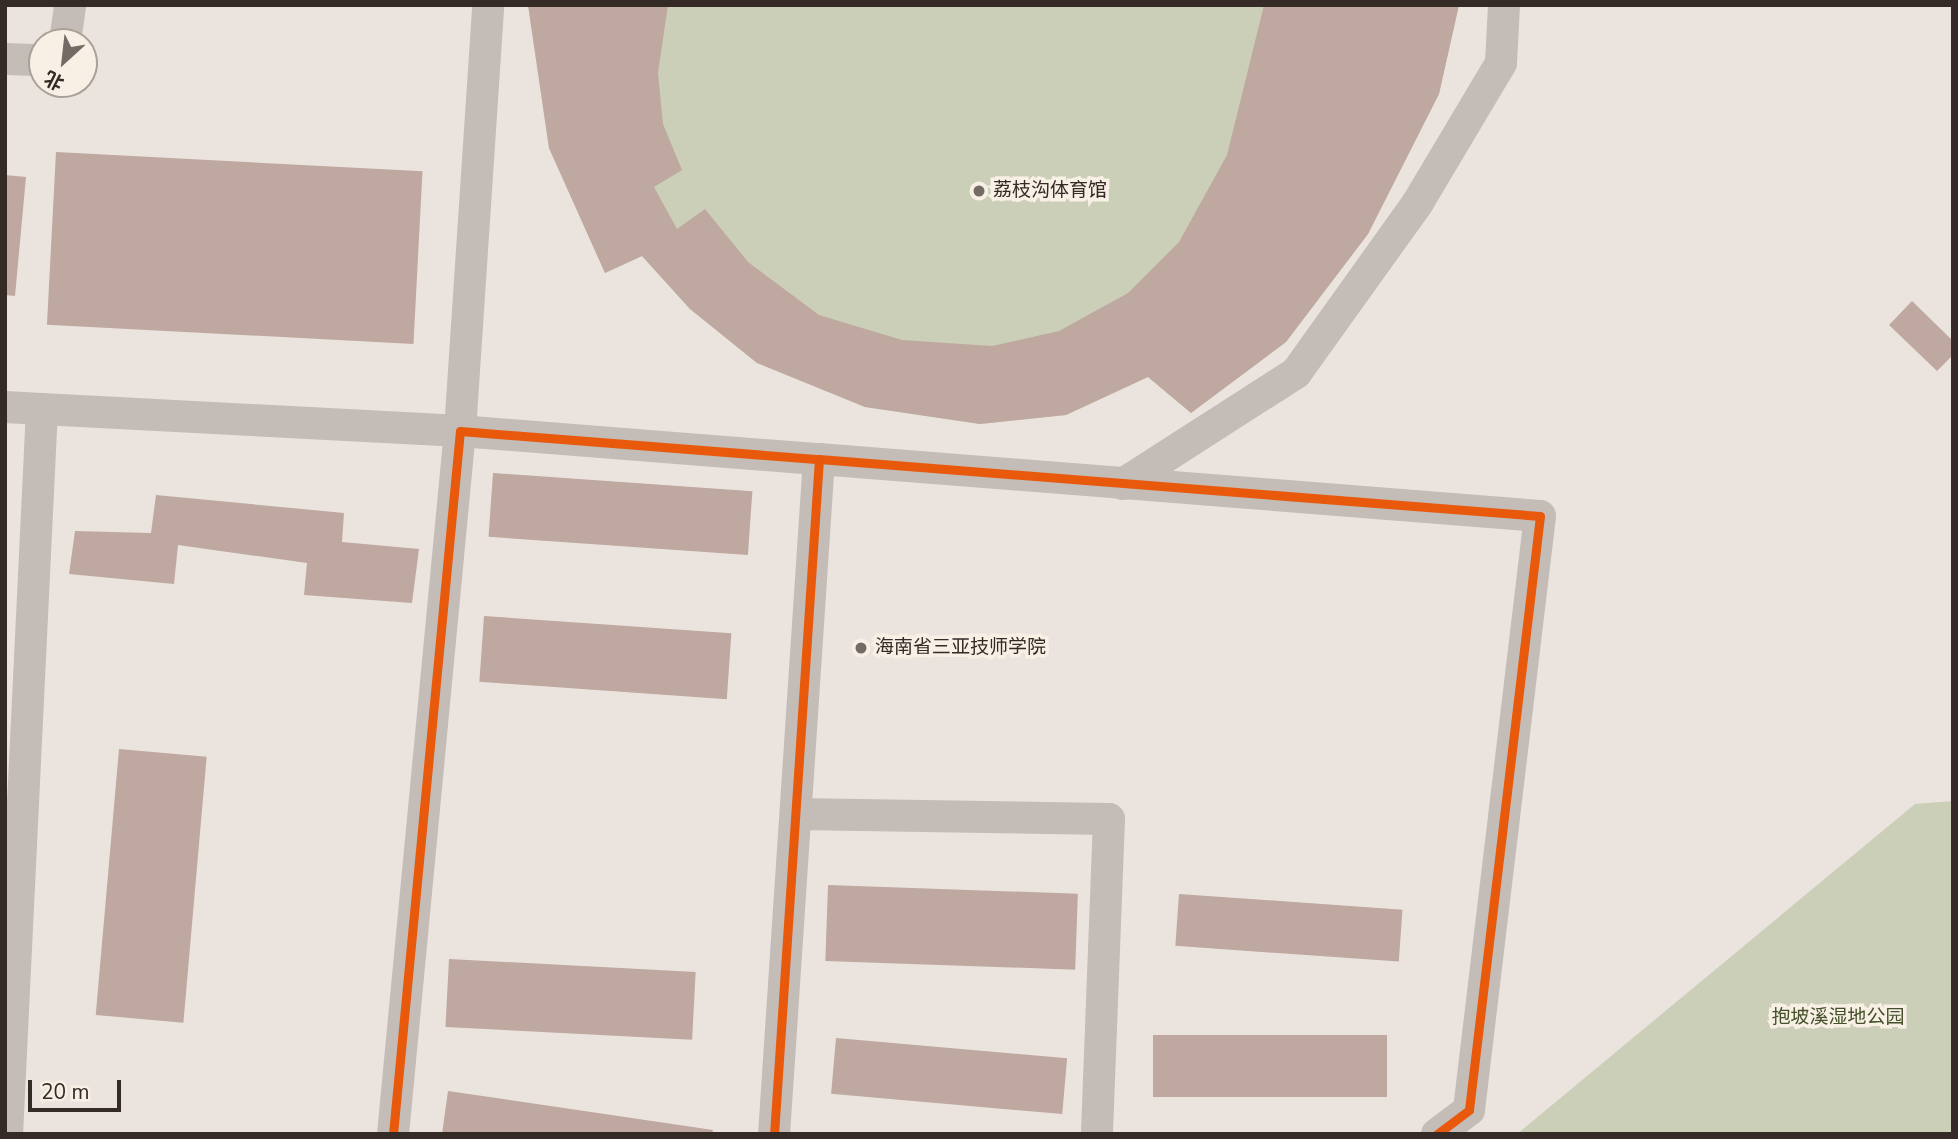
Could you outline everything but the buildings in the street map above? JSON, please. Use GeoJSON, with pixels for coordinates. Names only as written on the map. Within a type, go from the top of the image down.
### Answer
{"type":"FeatureCollection","features":[{"type":"Feature","properties":{"kind":"street"},"geometry":{"type":"LineString","coordinates":[[67,28],[70,5]]}},
{"type":"Feature","properties":{"kind":"street"},"geometry":{"type":"LineString","coordinates":[[393,1134],[460,431],[488,5]]}},
{"type":"Feature","properties":{"kind":"street"},"geometry":{"type":"LineString","coordinates":[[1124,484],[1296,373],[1417,204],[1501,63],[1504,5]]}},
{"type":"Feature","properties":{"kind":"street"},"geometry":{"type":"LineString","coordinates":[[5,59],[28,60]]}},
{"type":"Feature","properties":{"kind":"street"},"geometry":{"type":"LineString","coordinates":[[5,407],[460,431],[1540,516],[1469,1110],[1437,1134]]}},
{"type":"Feature","properties":{"kind":"street"},"geometry":{"type":"LineString","coordinates":[[7,1134],[42,409]]}},
{"type":"Feature","properties":{"kind":"street"},"geometry":{"type":"LineString","coordinates":[[774,1134],[819,459]]}},
{"type":"Feature","properties":{"kind":"street"},"geometry":{"type":"LineString","coordinates":[[796,814],[1109,819],[1097,1134]]}},
{"type":"Feature","properties":{"kind":"green space","name":"荔枝沟体育馆"},"geometry":{"type":"Polygon","coordinates":[[[528,5],[1459,5],[1439,94],[1368,234],[1286,342],[1191,413],[1148,377],[1066,415],[980,424],[865,407],[757,363],[690,309],[642,256],[605,273],[549,148],[528,5]]]}},
{"type":"Feature","properties":{"kind":"green space","name":"抱坡溪湿地公园"},"geometry":{"type":"Polygon","coordinates":[[[1953,801],[1953,1134],[1517,1134],[1915,804],[1953,801]]]}},
{"type":"Feature","properties":{"kind":"cycle path"},"geometry":{"type":"LineString","coordinates":[[393,1134],[460,431],[819,459],[774,1134]]}},
{"type":"Feature","properties":{"kind":"cycle path"},"geometry":{"type":"LineString","coordinates":[[819,459],[1540,516],[1469,1110],[1437,1134]]}},
{"type":"Feature","properties":{"kind":"place","name":"荔枝沟体育馆"},"geometry":{"type":"Point","coordinates":[979,191]}},
{"type":"Feature","properties":{"kind":"place","name":"海南省三亚技师学院"},"geometry":{"type":"Point","coordinates":[861,648]}}]}
